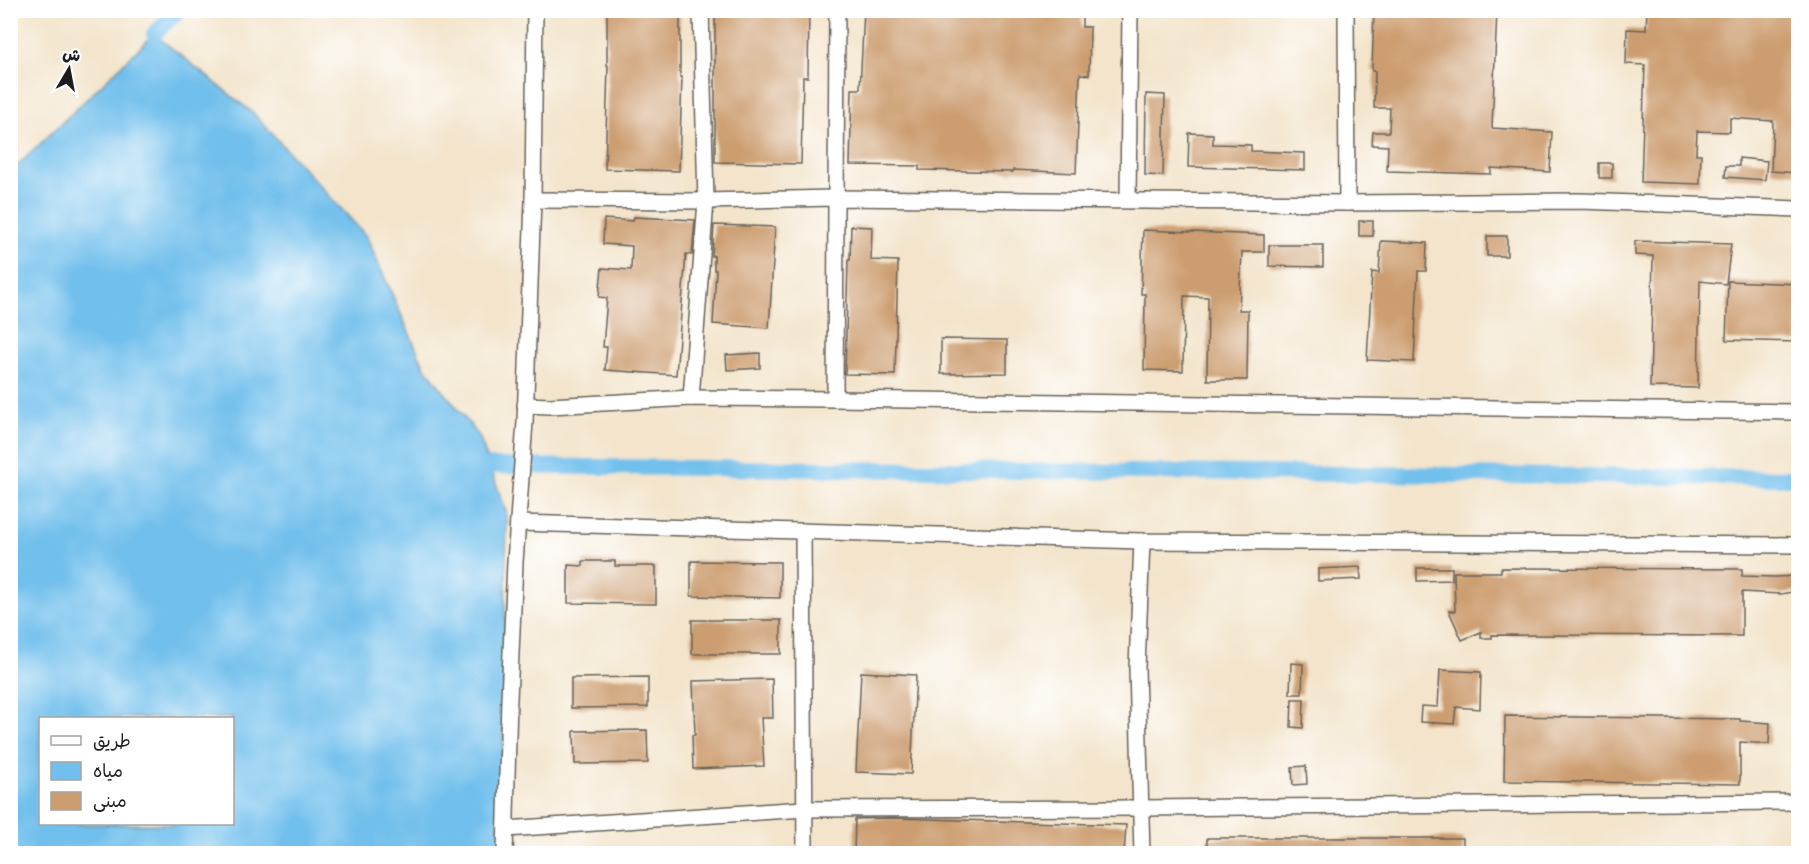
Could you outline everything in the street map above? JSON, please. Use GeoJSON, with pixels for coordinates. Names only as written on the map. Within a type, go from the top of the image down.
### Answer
{"type":"FeatureCollection","features":[{"type":"Feature","properties":{"kind":"street"},"geometry":{"type":"LineString","coordinates":[[505,854],[509,688],[525,405],[533,200],[536,10]]}},
{"type":"Feature","properties":{"kind":"street"},"geometry":{"type":"LineString","coordinates":[[691,399],[706,201],[701,10]]}},
{"type":"Feature","properties":{"kind":"street"},"geometry":{"type":"LineString","coordinates":[[835,399],[837,10]]}},
{"type":"Feature","properties":{"kind":"street"},"geometry":{"type":"LineString","coordinates":[[1128,200],[1130,10]]}},
{"type":"Feature","properties":{"kind":"street"},"geometry":{"type":"LineString","coordinates":[[1346,10],[1347,202]]}},
{"type":"Feature","properties":{"kind":"street"},"geometry":{"type":"LineString","coordinates":[[533,200],[706,201],[835,198],[1347,202],[1580,201],[1798,209]]}},
{"type":"Feature","properties":{"kind":"street"},"geometry":{"type":"LineString","coordinates":[[525,405],[691,399],[835,399],[1798,412]]}},
{"type":"Feature","properties":{"kind":"street"},"geometry":{"type":"LineString","coordinates":[[518,523],[1142,541],[1798,545]]}},
{"type":"Feature","properties":{"kind":"street"},"geometry":{"type":"LineString","coordinates":[[803,531],[805,854]]}},
{"type":"Feature","properties":{"kind":"street"},"geometry":{"type":"LineString","coordinates":[[1142,541],[1137,668],[1142,854]]}},
{"type":"Feature","properties":{"kind":"street"},"geometry":{"type":"LineString","coordinates":[[506,829],[805,809],[1798,802]]}},
{"type":"Feature","properties":{"kind":"water"},"geometry":{"type":"Polygon","coordinates":[[[154,34],[253,113],[366,236],[424,366],[479,436],[507,514],[501,853],[11,854],[11,172],[154,34]]]}},
{"type":"Feature","properties":{"kind":"building"},"geometry":{"type":"Polygon","coordinates":[[[607,10],[680,10],[680,77],[682,77],[679,171],[605,169],[607,10]]]}},
{"type":"Feature","properties":{"kind":"building"},"geometry":{"type":"Polygon","coordinates":[[[715,10],[809,10],[808,77],[803,77],[801,164],[715,162],[715,10]]]}},
{"type":"Feature","properties":{"kind":"building"},"geometry":{"type":"Polygon","coordinates":[[[864,10],[1082,10],[1082,27],[1090,27],[1089,75],[1080,74],[1076,173],[919,170],[919,166],[850,165],[852,89],[860,89],[864,10]]]}},
{"type":"Feature","properties":{"kind":"building"},"geometry":{"type":"Polygon","coordinates":[[[1374,10],[1497,10],[1492,128],[1552,132],[1550,172],[1491,168],[1491,174],[1387,171],[1388,146],[1372,145],[1373,132],[1389,132],[1390,108],[1374,108],[1375,71],[1372,71],[1374,10]]]}},
{"type":"Feature","properties":{"kind":"building"},"geometry":{"type":"Polygon","coordinates":[[[1647,10],[1798,10],[1798,173],[1771,171],[1773,121],[1730,118],[1730,132],[1697,131],[1696,154],[1701,154],[1700,184],[1641,182],[1645,65],[1626,64],[1627,29],[1646,30],[1647,10]]]}},
{"type":"Feature","properties":{"kind":"building"},"geometry":{"type":"Polygon","coordinates":[[[1146,94],[1165,95],[1163,176],[1145,175],[1146,94]]]}},
{"type":"Feature","properties":{"kind":"building"},"geometry":{"type":"Polygon","coordinates":[[[1189,133],[1213,134],[1213,144],[1251,145],[1251,151],[1305,153],[1305,170],[1188,167],[1189,133]]]}},
{"type":"Feature","properties":{"kind":"building"},"geometry":{"type":"Polygon","coordinates":[[[1739,158],[1767,161],[1765,180],[1725,177],[1726,166],[1739,166],[1739,158]]]}},
{"type":"Feature","properties":{"kind":"building"},"geometry":{"type":"Polygon","coordinates":[[[1599,163],[1612,163],[1612,178],[1599,178],[1599,163]]]}},
{"type":"Feature","properties":{"kind":"building"},"geometry":{"type":"Polygon","coordinates":[[[634,217],[695,220],[692,255],[686,254],[676,375],[605,370],[607,347],[603,347],[607,298],[599,297],[602,268],[631,270],[632,246],[603,244],[604,219],[633,221],[634,217]]]}},
{"type":"Feature","properties":{"kind":"building"},"geometry":{"type":"Polygon","coordinates":[[[1359,221],[1373,221],[1373,236],[1359,236],[1359,221]]]}},
{"type":"Feature","properties":{"kind":"building"},"geometry":{"type":"Polygon","coordinates":[[[714,225],[775,227],[769,328],[713,324],[716,270],[714,270],[714,256],[712,256],[714,225]]]}},
{"type":"Feature","properties":{"kind":"building"},"geometry":{"type":"Polygon","coordinates":[[[851,226],[872,227],[871,260],[898,261],[895,375],[845,374],[851,226]]]}},
{"type":"Feature","properties":{"kind":"building"},"geometry":{"type":"Polygon","coordinates":[[[1143,230],[1264,235],[1264,252],[1242,252],[1239,310],[1248,310],[1247,380],[1207,380],[1208,297],[1184,296],[1183,371],[1144,370],[1145,294],[1141,294],[1143,230]]]}},
{"type":"Feature","properties":{"kind":"building"},"geometry":{"type":"Polygon","coordinates":[[[1487,236],[1507,236],[1507,256],[1487,256],[1487,236]]]}},
{"type":"Feature","properties":{"kind":"building"},"geometry":{"type":"Polygon","coordinates":[[[1381,241],[1427,243],[1426,271],[1418,271],[1414,362],[1367,360],[1372,272],[1379,273],[1381,241]]]}},
{"type":"Feature","properties":{"kind":"building"},"geometry":{"type":"Polygon","coordinates":[[[1635,241],[1731,244],[1726,284],[1700,281],[1698,388],[1650,387],[1653,256],[1635,255],[1635,241]]]}},
{"type":"Feature","properties":{"kind":"building"},"geometry":{"type":"Polygon","coordinates":[[[1269,245],[1323,245],[1323,267],[1269,266],[1269,245]]]}},
{"type":"Feature","properties":{"kind":"building"},"geometry":{"type":"Polygon","coordinates":[[[1728,281],[1798,284],[1798,342],[1726,340],[1728,281]]]}},
{"type":"Feature","properties":{"kind":"building"},"geometry":{"type":"Polygon","coordinates":[[[941,339],[1007,340],[1007,373],[941,374],[941,339]]]}},
{"type":"Feature","properties":{"kind":"building"},"geometry":{"type":"Polygon","coordinates":[[[760,353],[760,368],[727,370],[726,355],[760,353]]]}},
{"type":"Feature","properties":{"kind":"building"},"geometry":{"type":"Polygon","coordinates":[[[583,561],[615,561],[615,566],[656,566],[656,604],[568,603],[568,565],[583,566],[583,561]]]}},
{"type":"Feature","properties":{"kind":"building"},"geometry":{"type":"Polygon","coordinates":[[[691,561],[780,562],[780,598],[691,596],[691,561]]]}},
{"type":"Feature","properties":{"kind":"building"},"geometry":{"type":"Polygon","coordinates":[[[1360,567],[1361,579],[1318,581],[1318,569],[1360,567]]]}},
{"type":"Feature","properties":{"kind":"building"},"geometry":{"type":"Polygon","coordinates":[[[1417,568],[1452,568],[1452,580],[1417,581],[1417,568]]]}},
{"type":"Feature","properties":{"kind":"building"},"geometry":{"type":"Polygon","coordinates":[[[1501,568],[1742,569],[1742,576],[1796,576],[1798,591],[1781,594],[1742,592],[1742,636],[1492,635],[1492,638],[1481,638],[1481,632],[1462,640],[1449,611],[1455,611],[1454,572],[1501,572],[1501,568]]]}},
{"type":"Feature","properties":{"kind":"building"},"geometry":{"type":"Polygon","coordinates":[[[692,620],[781,620],[781,654],[692,654],[692,620]]]}},
{"type":"Feature","properties":{"kind":"building"},"geometry":{"type":"Polygon","coordinates":[[[1291,663],[1303,664],[1302,694],[1290,694],[1291,663]]]}},
{"type":"Feature","properties":{"kind":"building"},"geometry":{"type":"Polygon","coordinates":[[[1440,670],[1481,672],[1480,709],[1456,707],[1454,724],[1420,722],[1421,706],[1438,707],[1440,670]]]}},
{"type":"Feature","properties":{"kind":"building"},"geometry":{"type":"Polygon","coordinates":[[[861,672],[916,675],[911,774],[856,772],[861,672]]]}},
{"type":"Feature","properties":{"kind":"building"},"geometry":{"type":"Polygon","coordinates":[[[648,677],[648,707],[571,708],[571,678],[648,677]]]}},
{"type":"Feature","properties":{"kind":"building"},"geometry":{"type":"Polygon","coordinates":[[[772,679],[773,718],[761,718],[764,766],[693,769],[692,735],[695,735],[693,681],[772,679]]]}},
{"type":"Feature","properties":{"kind":"building"},"geometry":{"type":"Polygon","coordinates":[[[1292,699],[1304,699],[1303,728],[1291,727],[1292,699]]]}},
{"type":"Feature","properties":{"kind":"building"},"geometry":{"type":"Polygon","coordinates":[[[1505,716],[1740,719],[1740,721],[1770,723],[1769,744],[1740,742],[1740,784],[1504,781],[1505,716]]]}},
{"type":"Feature","properties":{"kind":"building"},"geometry":{"type":"Polygon","coordinates":[[[647,730],[648,763],[575,764],[574,731],[647,730]]]}},
{"type":"Feature","properties":{"kind":"building"},"geometry":{"type":"Polygon","coordinates":[[[1306,766],[1307,784],[1293,785],[1292,767],[1306,766]]]}},
{"type":"Feature","properties":{"kind":"building"},"geometry":{"type":"Polygon","coordinates":[[[895,818],[1126,825],[1124,854],[854,854],[855,819],[895,818]]]}},
{"type":"Feature","properties":{"kind":"building"},"geometry":{"type":"Polygon","coordinates":[[[1207,838],[1463,838],[1463,854],[1207,854],[1207,838]]]}},
{"type":"Feature","properties":{"kind":"waterway"},"geometry":{"type":"LineString","coordinates":[[154,34],[179,10]]}},
{"type":"Feature","properties":{"kind":"waterway"},"geometry":{"type":"LineString","coordinates":[[490,466],[1798,478]]}}]}
